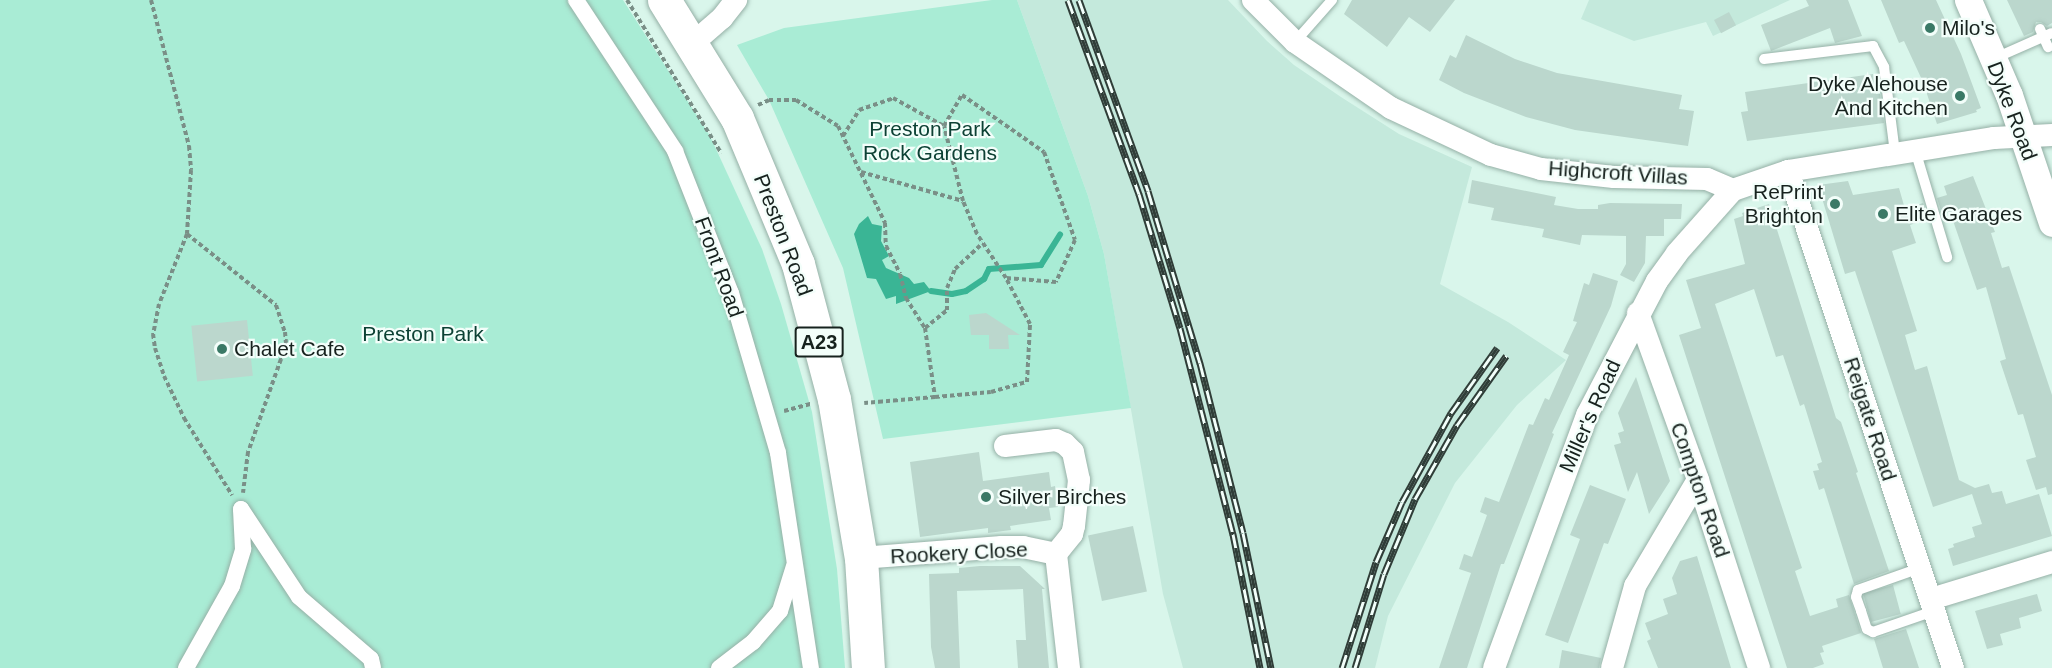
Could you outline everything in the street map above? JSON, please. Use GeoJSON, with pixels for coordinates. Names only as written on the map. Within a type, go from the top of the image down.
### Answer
{"type":"FeatureCollection","features":[{"type":"Feature","properties":{"kind":"highway","name":"Preston Road"},"geometry":{"type":"LineString","coordinates":[[664,0],[736,118],[798,264],[834,399],[861,558],[868,668]]}},
{"type":"Feature","properties":{"kind":"street","name":"Front Road"},"geometry":{"type":"LineString","coordinates":[[576,0],[675,151],[731,293],[778,453],[811,668]]}},
{"type":"Feature","properties":{"kind":"street"},"geometry":{"type":"LineString","coordinates":[[692,44],[722,18],[736,0]]}},
{"type":"Feature","properties":{"kind":"street","name":"Highcroft Villas"},"geometry":{"type":"LineString","coordinates":[[1253,0],[1295,42],[1391,108],[1456,141],[1506,160],[1582,175],[1707,179],[1733,190]]}},
{"type":"Feature","properties":{"kind":"street","name":"Dyke Road"},"geometry":{"type":"LineString","coordinates":[[1968,0],[2024,135],[2052,223]]}},
{"type":"Feature","properties":{"kind":"street"},"geometry":{"type":"LineString","coordinates":[[1733,190],[1788,171],[2024,135],[2052,135]]}},
{"type":"Feature","properties":{"kind":"street","name":"Reigate Road"},"geometry":{"type":"LineString","coordinates":[[1788,171],[1953,668]]}},
{"type":"Feature","properties":{"kind":"street","name":"Miller's Road"},"geometry":{"type":"LineString","coordinates":[[1494,668],[1587,415],[1638,313],[1677,253],[1733,190]]}},
{"type":"Feature","properties":{"kind":"street","name":"Compton Road"},"geometry":{"type":"LineString","coordinates":[[1638,313],[1698,480],[1759,668]]}},
{"type":"Feature","properties":{"kind":"street","name":"Rookery Close"},"geometry":{"type":"LineString","coordinates":[[1005,446],[1056,440],[1065,444],[1073,452],[1079,480],[1074,526],[1072,534],[1056,554],[1069,668]]}},
{"type":"Feature","properties":{"kind":"street"},"geometry":{"type":"LineString","coordinates":[[1612,668],[1635,586],[1698,480]]}},
{"type":"Feature","properties":{"kind":"street"},"geometry":{"type":"LineString","coordinates":[[186,668],[232,586],[243,549],[241,509]]}},
{"type":"Feature","properties":{"kind":"street"},"geometry":{"type":"LineString","coordinates":[[241,509],[299,597],[371,658],[374,668]]}},
{"type":"Feature","properties":{"kind":"street","name":"Rookery Close"},"geometry":{"type":"LineString","coordinates":[[861,558],[1002,547],[1023,547],[1056,554]]}},
{"type":"Feature","properties":{"kind":"street","name":"Front Road"},"geometry":{"type":"LineString","coordinates":[[719,668],[753,642],[780,611],[796,560]]}},
{"type":"Feature","properties":{"kind":"street"},"geometry":{"type":"LineString","coordinates":[[1932,605],[2052,562]]}},
{"type":"Feature","properties":{"kind":"lane"},"geometry":{"type":"LineString","coordinates":[[1295,42],[1332,0]]}},
{"type":"Feature","properties":{"kind":"lane"},"geometry":{"type":"LineString","coordinates":[[1992,59],[2045,36]]}},
{"type":"Feature","properties":{"kind":"lane"},"geometry":{"type":"LineString","coordinates":[[1764,59],[1873,46],[1884,67],[1905,152],[1947,257]]}},
{"type":"Feature","properties":{"kind":"lane"},"geometry":{"type":"LineString","coordinates":[[1920,568],[1858,590],[1856,597],[1867,628],[1873,632],[1932,605]]}},
{"type":"Feature","properties":{"kind":"path"},"geometry":{"type":"LineString","coordinates":[[151,0],[189,146],[191,170],[187,234],[159,304],[153,334],[155,348],[164,376],[184,418],[241,509]]}},
{"type":"Feature","properties":{"kind":"path"},"geometry":{"type":"LineString","coordinates":[[627,0],[724,159]]}},
{"type":"Feature","properties":{"kind":"path"},"geometry":{"type":"LineString","coordinates":[[864,403],[991,392],[1027,382],[1030,324],[1006,277],[977,234],[963,201],[944,126],[962,95],[1044,152],[1075,240],[1056,282],[1006,277]]}},
{"type":"Feature","properties":{"kind":"path"},"geometry":{"type":"LineString","coordinates":[[843,136],[859,110],[893,98],[944,126]]}},
{"type":"Feature","properties":{"kind":"path"},"geometry":{"type":"LineString","coordinates":[[736,118],[769,100],[796,100],[838,126],[885,223],[886,246],[900,274],[906,298],[925,328],[935,397]]}},
{"type":"Feature","properties":{"kind":"path"},"geometry":{"type":"LineString","coordinates":[[860,172],[963,201]]}},
{"type":"Feature","properties":{"kind":"path"},"geometry":{"type":"LineString","coordinates":[[187,234],[276,305],[285,332],[286,344],[248,452],[241,509]]}},
{"type":"Feature","properties":{"kind":"path"},"geometry":{"type":"LineString","coordinates":[[925,328],[947,310],[947,288],[955,269],[983,243]]}},
{"type":"Feature","properties":{"kind":"path"},"geometry":{"type":"LineString","coordinates":[[809,393],[814,415]]}},
{"type":"Feature","properties":{"kind":"path"},"geometry":{"type":"LineString","coordinates":[[768,415],[812,404]]}},
{"type":"Feature","properties":{"kind":"shaded area"},"geometry":{"type":"Polygon","coordinates":[[[1017,0],[1228,0],[1267,41],[1294,65],[1399,134],[1472,167],[1440,284],[1508,322],[1566,360],[1517,405],[1455,483],[1388,616],[1375,668],[1183,668],[1163,594],[1104,254],[1088,196],[1017,0]]]}},
{"type":"Feature","properties":{"kind":"shaded area"},"geometry":{"type":"Polygon","coordinates":[[[1589,0],[1790,0],[1713,36],[1706,22],[1634,41],[1581,19],[1589,0]]]}},
{"type":"Feature","properties":{"kind":"shaded area"},"geometry":{"type":"Polygon","coordinates":[[[868,216],[872,224],[882,226],[881,241],[889,256],[882,260],[886,268],[909,278],[914,284],[924,282],[931,291],[896,304],[896,296],[886,299],[876,279],[867,278],[854,234],[859,224],[868,216]]]}},
{"type":"Feature","properties":{"kind":"green space","name":"Preston Park"},"geometry":{"type":"Polygon","coordinates":[[[0,0],[623,0],[710,136],[762,249],[781,304],[812,412],[837,569],[845,668],[0,668],[0,0]]]}},
{"type":"Feature","properties":{"kind":"green space","name":"Preston Park Rock Gardens"},"geometry":{"type":"Polygon","coordinates":[[[992,0],[1017,0],[1088,196],[1104,254],[1131,408],[883,439],[843,268],[769,100],[737,45],[784,28],[992,0]]]}},
{"type":"Feature","properties":{"kind":"building"},"geometry":{"type":"Polygon","coordinates":[[[1352,0],[1455,0],[1430,32],[1409,17],[1387,47],[1344,14],[1352,0]]]}},
{"type":"Feature","properties":{"kind":"building"},"geometry":{"type":"Polygon","coordinates":[[[1806,0],[1848,0],[1862,36],[1835,43],[1830,28],[1771,51],[1761,25],[1809,6],[1806,0]]]}},
{"type":"Feature","properties":{"kind":"building"},"geometry":{"type":"Polygon","coordinates":[[[1881,0],[1936,0],[1961,54],[1981,108],[1976,110],[1977,112],[1937,124],[1923,82],[1904,41],[1899,43],[1881,0]]]}},
{"type":"Feature","properties":{"kind":"building"},"geometry":{"type":"Polygon","coordinates":[[[2007,0],[2052,0],[2052,23],[2047,26],[2036,22],[2033,32],[2024,36],[2007,0]]]}},
{"type":"Feature","properties":{"kind":"building"},"geometry":{"type":"Polygon","coordinates":[[[1729,12],[1736,25],[1721,33],[1714,20],[1729,12]]]}},
{"type":"Feature","properties":{"kind":"building"},"geometry":{"type":"Polygon","coordinates":[[[1466,35],[1515,59],[1557,73],[1682,95],[1679,109],[1694,111],[1688,146],[1575,130],[1526,117],[1464,93],[1439,80],[1450,55],[1456,58],[1466,35]]]}},
{"type":"Feature","properties":{"kind":"building"},"geometry":{"type":"Polygon","coordinates":[[[1873,74],[1876,94],[1880,94],[1884,123],[1747,141],[1741,112],[1748,111],[1745,92],[1873,74]]]}},
{"type":"Feature","properties":{"kind":"building"},"geometry":{"type":"Polygon","coordinates":[[[1973,176],[1995,232],[1991,233],[2002,268],[2009,266],[2052,395],[2052,494],[2048,495],[2046,487],[2036,490],[2026,460],[2036,457],[2023,414],[2018,415],[2000,361],[2006,359],[1986,287],[1977,290],[1950,212],[1942,214],[1937,198],[1947,195],[1944,186],[1973,176]]]}},
{"type":"Feature","properties":{"kind":"building"},"geometry":{"type":"Polygon","coordinates":[[[1472,180],[1556,197],[1554,205],[1578,209],[1598,209],[1598,205],[1610,203],[1682,204],[1681,219],[1664,219],[1664,236],[1646,236],[1645,263],[1634,282],[1620,275],[1626,264],[1626,236],[1582,235],[1580,245],[1542,237],[1544,229],[1491,220],[1494,208],[1468,203],[1472,180]]]}},
{"type":"Feature","properties":{"kind":"building"},"geometry":{"type":"Polygon","coordinates":[[[1848,181],[1853,195],[1899,188],[1905,209],[1923,203],[1928,219],[1910,225],[1916,243],[1892,251],[1917,331],[1905,335],[1915,370],[1927,366],[1959,480],[1975,488],[1989,484],[1992,493],[2002,491],[2006,504],[2039,494],[2052,536],[1953,566],[1948,549],[1954,547],[1953,544],[1975,537],[1972,527],[1982,524],[1972,494],[1933,507],[1855,271],[1845,274],[1818,185],[1848,181]]]}},
{"type":"Feature","properties":{"kind":"building"},"geometry":{"type":"Polygon","coordinates":[[[1769,204],[1836,418],[1841,422],[1889,571],[1854,584],[1824,488],[1819,490],[1813,471],[1819,470],[1817,464],[1822,462],[1804,404],[1800,406],[1783,355],[1776,357],[1754,289],[1715,304],[1802,568],[1795,571],[1810,616],[1838,607],[1836,599],[1849,595],[1861,633],[1822,646],[1824,652],[1820,653],[1824,664],[1813,668],[1787,668],[1679,335],[1701,328],[1686,280],[1745,264],[1734,219],[1743,216],[1742,213],[1769,204]]]}},
{"type":"Feature","properties":{"kind":"building"},"geometry":{"type":"Polygon","coordinates":[[[1593,273],[1618,281],[1611,306],[1552,433],[1554,434],[1504,564],[1501,564],[1467,668],[1439,668],[1471,573],[1459,569],[1464,554],[1472,557],[1487,515],[1480,512],[1485,497],[1499,502],[1529,424],[1533,425],[1545,398],[1549,400],[1569,355],[1563,352],[1577,322],[1573,321],[1584,283],[1589,285],[1593,273]]]}},
{"type":"Feature","properties":{"kind":"building"},"geometry":{"type":"Polygon","coordinates":[[[986,313],[1020,335],[1008,335],[1009,349],[989,349],[989,335],[971,335],[969,315],[986,313]]]}},
{"type":"Feature","properties":{"kind":"building","name":"Chalet Cafe"},"geometry":{"type":"Polygon","coordinates":[[[247,320],[253,376],[197,382],[191,326],[247,320]]]}},
{"type":"Feature","properties":{"kind":"building"},"geometry":{"type":"Polygon","coordinates":[[[1636,377],[1670,481],[1649,514],[1637,472],[1628,492],[1614,445],[1621,443],[1618,433],[1624,431],[1618,413],[1636,377]]]}},
{"type":"Feature","properties":{"kind":"building","name":"Silver Birches"},"geometry":{"type":"Polygon","coordinates":[[[979,452],[983,481],[1049,472],[1051,487],[1055,486],[1058,507],[1049,508],[1051,520],[1010,526],[1011,530],[988,533],[988,528],[920,537],[910,462],[979,452]]]}},
{"type":"Feature","properties":{"kind":"building"},"geometry":{"type":"Polygon","coordinates":[[[1590,485],[1626,499],[1608,544],[1604,543],[1568,643],[1545,635],[1580,539],[1570,535],[1590,485]]]}},
{"type":"Feature","properties":{"kind":"building"},"geometry":{"type":"Polygon","coordinates":[[[1133,526],[1147,592],[1102,601],[1088,536],[1133,526]]]}},
{"type":"Feature","properties":{"kind":"building"},"geometry":{"type":"Polygon","coordinates":[[[1697,556],[1731,668],[1658,668],[1647,641],[1651,639],[1645,623],[1668,614],[1663,599],[1677,594],[1672,578],[1680,561],[1697,556]]]}},
{"type":"Feature","properties":{"kind":"building"},"geometry":{"type":"Polygon","coordinates":[[[1020,566],[1045,589],[1042,589],[1049,668],[1018,668],[1016,640],[1026,640],[1023,589],[957,591],[960,668],[935,668],[931,647],[929,574],[959,573],[959,568],[1020,566]]]}},
{"type":"Feature","properties":{"kind":"building"},"geometry":{"type":"Polygon","coordinates":[[[1893,585],[1901,614],[1871,622],[1863,593],[1893,585]]]}},
{"type":"Feature","properties":{"kind":"building"},"geometry":{"type":"Polygon","coordinates":[[[2037,594],[2042,611],[2019,618],[2021,628],[2000,634],[2003,645],[1987,649],[1975,611],[2037,594]]]}},
{"type":"Feature","properties":{"kind":"building"},"geometry":{"type":"Polygon","coordinates":[[[1906,629],[1919,668],[1883,668],[1874,639],[1906,629]]]}},
{"type":"Feature","properties":{"kind":"building"},"geometry":{"type":"Polygon","coordinates":[[[1562,650],[1601,658],[1599,668],[1559,668],[1562,650]]]}},
{"type":"Feature","properties":{"kind":"waterway"},"geometry":{"type":"LineString","coordinates":[[931,291],[952,294],[966,291],[984,279],[989,269],[1041,265],[1060,234]]}},
{"type":"Feature","properties":{"kind":"railway"},"geometry":{"type":"LineString","coordinates":[[1068,0],[1139,194],[1180,328],[1233,534],[1260,668]]}},
{"type":"Feature","properties":{"kind":"railway"},"geometry":{"type":"LineString","coordinates":[[1079,0],[1148,191],[1200,363],[1243,533],[1271,668]]}},
{"type":"Feature","properties":{"kind":"railway"},"geometry":{"type":"LineString","coordinates":[[1342,668],[1376,562],[1402,502],[1451,413],[1497,348]]}},
{"type":"Feature","properties":{"kind":"railway"},"geometry":{"type":"LineString","coordinates":[[1355,668],[1384,574],[1415,499],[1457,425],[1506,356]]}},
{"type":"Feature","properties":{"kind":"place","name":"Milo's"},"geometry":{"type":"Point","coordinates":[1930,28]}},
{"type":"Feature","properties":{"kind":"place","name":"Dyke Alehouse And Kitchen"},"geometry":{"type":"Point","coordinates":[1960,96]}},
{"type":"Feature","properties":{"kind":"place","name":"RePrint Brighton"},"geometry":{"type":"Point","coordinates":[1835,204]}},
{"type":"Feature","properties":{"kind":"place","name":"Elite Garages"},"geometry":{"type":"Point","coordinates":[1883,214]}},
{"type":"Feature","properties":{"kind":"place","name":"Chalet Cafe"},"geometry":{"type":"Point","coordinates":[222,349]}},
{"type":"Feature","properties":{"kind":"place","name":"Silver Birches"},"geometry":{"type":"Point","coordinates":[986,497]}}]}
